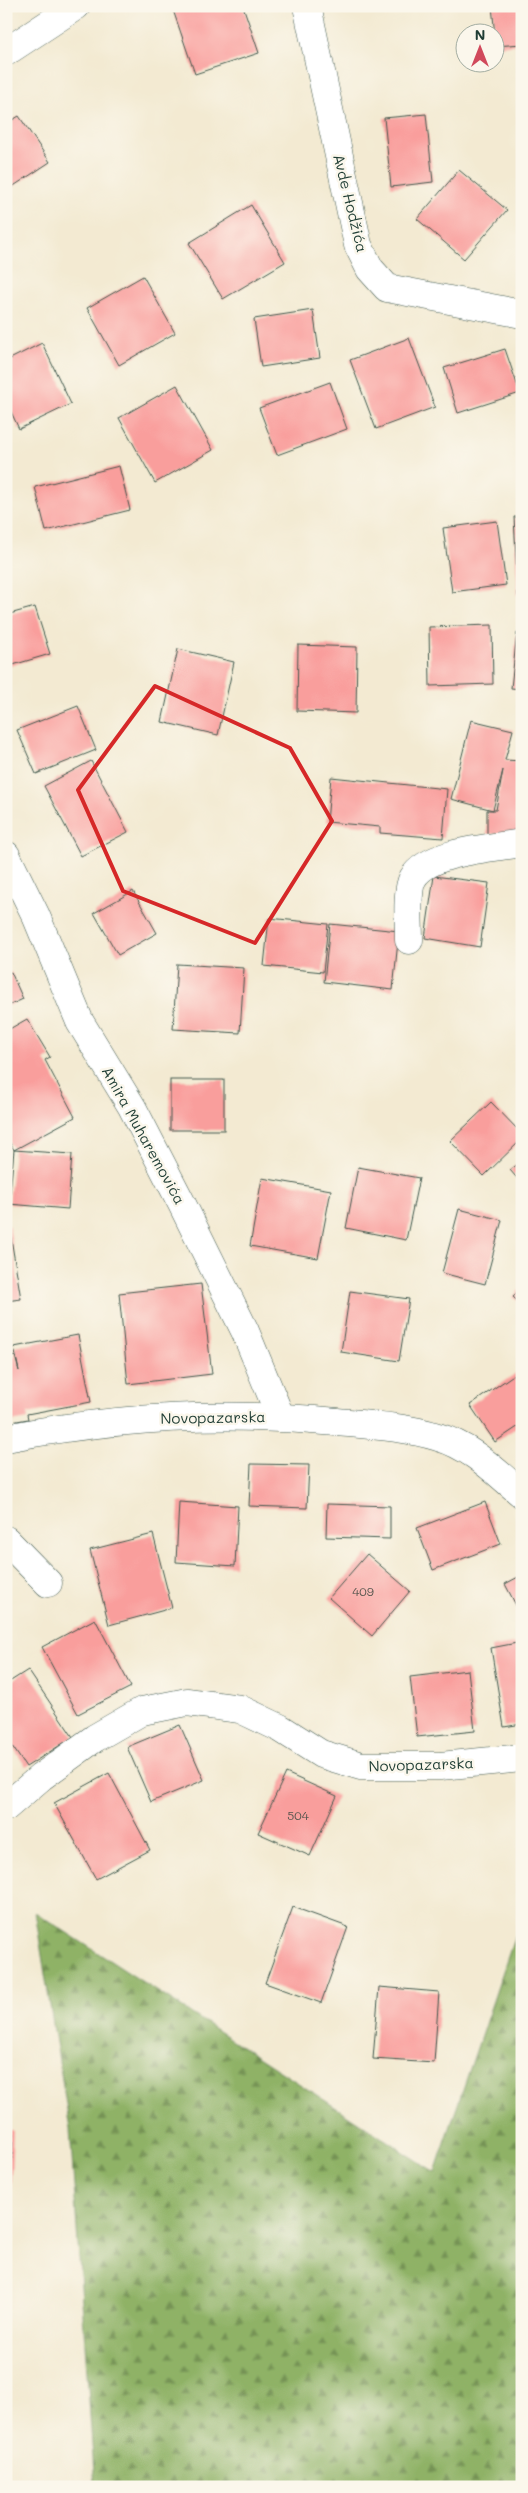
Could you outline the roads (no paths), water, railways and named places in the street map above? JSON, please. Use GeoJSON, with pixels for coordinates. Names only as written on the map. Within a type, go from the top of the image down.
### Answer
{"type":"FeatureCollection","features":[{"type":"Feature","properties":{"kind":"street"},"geometry":{"type":"LineString","coordinates":[[6,52],[76,6]]}},
{"type":"Feature","properties":{"kind":"street","name":"Avde Hodžića"},"geometry":{"type":"LineString","coordinates":[[306,6],[358,244],[370,269],[387,288],[522,314]]}},
{"type":"Feature","properties":{"kind":"street"},"geometry":{"type":"LineString","coordinates":[[409,940],[409,900],[412,878],[426,865],[445,856],[522,843]]}},
{"type":"Feature","properties":{"kind":"street","name":"Amira Muharemovića"},"geometry":{"type":"LineString","coordinates":[[6,855],[36,916],[80,1022],[132,1107],[178,1195],[245,1331],[280,1416]]}},
{"type":"Feature","properties":{"kind":"street","name":"Novopazarska"},"geometry":{"type":"LineString","coordinates":[[6,1438],[70,1426],[165,1417],[280,1416],[384,1426],[440,1437],[482,1460],[522,1494]]}},
{"type":"Feature","properties":{"kind":"street"},"geometry":{"type":"LineString","coordinates":[[6,1540],[48,1583]]}},
{"type":"Feature","properties":{"kind":"street","name":"Novopazarska"},"geometry":{"type":"LineString","coordinates":[[6,1807],[41,1776],[95,1738],[142,1711],[187,1702],[240,1709],[280,1728],[321,1754],[362,1766],[440,1766],[522,1758]]}}]}
